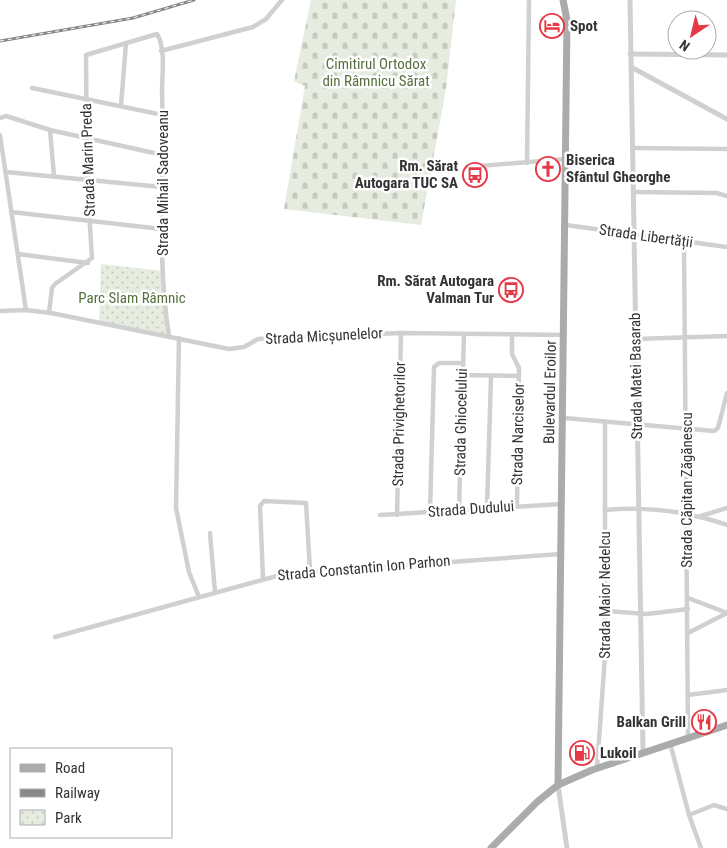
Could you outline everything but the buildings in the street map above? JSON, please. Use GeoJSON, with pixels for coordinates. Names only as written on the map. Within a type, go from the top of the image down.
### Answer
{"type":"FeatureCollection","features":[{"type":"Feature","properties":{"kind":"main road","name":"Bulevardul Eroilor"},"geometry":{"type":"LineString","coordinates":[[558,785],[566,225],[567,20],[563,0]]}},
{"type":"Feature","properties":{"kind":"main road"},"geometry":{"type":"LineString","coordinates":[[491,848],[525,813],[558,785],[597,768],[727,725]]}},
{"type":"Feature","properties":{"kind":"street"},"geometry":{"type":"LineString","coordinates":[[161,52],[253,27],[266,19],[282,0]]}},
{"type":"Feature","properties":{"kind":"street"},"geometry":{"type":"LineString","coordinates":[[527,163],[529,0]]}},
{"type":"Feature","properties":{"kind":"street","name":"Strada Matei Basarab"},"geometry":{"type":"LineString","coordinates":[[630,0],[643,752]]}},
{"type":"Feature","properties":{"kind":"street","name":"Strada Mihail Sadoveanu"},"geometry":{"type":"LineString","coordinates":[[126,43],[154,34],[159,37],[163,115],[162,229],[164,303],[169,336]]}},
{"type":"Feature","properties":{"kind":"street"},"geometry":{"type":"LineString","coordinates":[[121,106],[126,43]]}},
{"type":"Feature","properties":{"kind":"street","name":"Strada Marin Preda"},"geometry":{"type":"LineString","coordinates":[[88,263],[92,258],[87,179],[86,56],[126,43]]}},
{"type":"Feature","properties":{"kind":"street"},"geometry":{"type":"LineString","coordinates":[[630,54],[727,55]]}},
{"type":"Feature","properties":{"kind":"street"},"geometry":{"type":"LineString","coordinates":[[631,66],[727,119]]}},
{"type":"Feature","properties":{"kind":"street"},"geometry":{"type":"LineString","coordinates":[[32,88],[163,115]]}},
{"type":"Feature","properties":{"kind":"street"},"geometry":{"type":"LineString","coordinates":[[0,118],[6,116],[86,139],[163,155]]}},
{"type":"Feature","properties":{"kind":"street"},"geometry":{"type":"LineString","coordinates":[[50,130],[54,176]]}},
{"type":"Feature","properties":{"kind":"street"},"geometry":{"type":"LineString","coordinates":[[0,135],[26,310]]}},
{"type":"Feature","properties":{"kind":"street"},"geometry":{"type":"LineString","coordinates":[[634,148],[727,149]]}},
{"type":"Feature","properties":{"kind":"street"},"geometry":{"type":"LineString","coordinates":[[467,167],[565,159]]}},
{"type":"Feature","properties":{"kind":"street"},"geometry":{"type":"LineString","coordinates":[[6,172],[162,187]]}},
{"type":"Feature","properties":{"kind":"street"},"geometry":{"type":"LineString","coordinates":[[634,192],[717,193],[727,196]]}},
{"type":"Feature","properties":{"kind":"street"},"geometry":{"type":"LineString","coordinates":[[11,212],[162,229]]}},
{"type":"Feature","properties":{"kind":"street","name":"Strada Libertății"},"geometry":{"type":"LineString","coordinates":[[566,225],[684,242],[727,246]]}},
{"type":"Feature","properties":{"kind":"street","name":"Strada Căpitan Zăgănescu"},"geometry":{"type":"LineString","coordinates":[[684,242],[688,737]]}},
{"type":"Feature","properties":{"kind":"street"},"geometry":{"type":"LineString","coordinates":[[18,254],[88,263]]}},
{"type":"Feature","properties":{"kind":"street"},"geometry":{"type":"LineString","coordinates":[[49,313],[52,288],[55,284],[88,263]]}},
{"type":"Feature","properties":{"kind":"street","name":"Strada Micșunelelor"},"geometry":{"type":"LineString","coordinates":[[0,311],[26,310],[49,313],[180,338],[220,348],[238,349],[258,339],[402,333],[565,335]]}},
{"type":"Feature","properties":{"kind":"street","name":"Strada Privighetorilor"},"geometry":{"type":"LineString","coordinates":[[397,514],[402,333]]}},
{"type":"Feature","properties":{"kind":"street","name":"Strada Ghiocelului"},"geometry":{"type":"LineString","coordinates":[[459,510],[464,334]]}},
{"type":"Feature","properties":{"kind":"street","name":"Strada Narciselor"},"geometry":{"type":"LineString","coordinates":[[512,334],[512,354],[519,368],[517,506]]}},
{"type":"Feature","properties":{"kind":"street"},"geometry":{"type":"LineString","coordinates":[[635,339],[727,336]]}},
{"type":"Feature","properties":{"kind":"street"},"geometry":{"type":"LineString","coordinates":[[180,338],[176,508],[192,584],[199,597]]}},
{"type":"Feature","properties":{"kind":"street"},"geometry":{"type":"LineString","coordinates":[[430,512],[434,366],[439,363],[462,363]]}},
{"type":"Feature","properties":{"kind":"street"},"geometry":{"type":"LineString","coordinates":[[462,375],[519,376]]}},
{"type":"Feature","properties":{"kind":"street"},"geometry":{"type":"LineString","coordinates":[[487,508],[491,376]]}},
{"type":"Feature","properties":{"kind":"street"},"geometry":{"type":"LineString","coordinates":[[564,418],[716,430],[727,393]]}},
{"type":"Feature","properties":{"kind":"street","name":"Strada Maior Nedelcu"},"geometry":{"type":"LineString","coordinates":[[597,768],[606,656],[605,422]]}},
{"type":"Feature","properties":{"kind":"street"},"geometry":{"type":"LineString","coordinates":[[263,578],[260,506],[264,501],[306,503],[310,570]]}},
{"type":"Feature","properties":{"kind":"street","name":"Strada Dudului"},"geometry":{"type":"LineString","coordinates":[[380,515],[562,504]]}},
{"type":"Feature","properties":{"kind":"street"},"geometry":{"type":"LineString","coordinates":[[700,516],[727,508]]}},
{"type":"Feature","properties":{"kind":"street"},"geometry":{"type":"LineString","coordinates":[[606,510],[639,509],[687,512],[727,525]]}},
{"type":"Feature","properties":{"kind":"street"},"geometry":{"type":"LineString","coordinates":[[210,532],[215,592]]}},
{"type":"Feature","properties":{"kind":"street","name":"Strada Constantin Ion Parhon"},"geometry":{"type":"LineString","coordinates":[[55,637],[263,578],[310,570],[561,554]]}},
{"type":"Feature","properties":{"kind":"street"},"geometry":{"type":"LineString","coordinates":[[688,598],[727,613]]}},
{"type":"Feature","properties":{"kind":"street"},"geometry":{"type":"LineString","coordinates":[[606,611],[641,614],[688,608]]}},
{"type":"Feature","properties":{"kind":"street"},"geometry":{"type":"LineString","coordinates":[[688,633],[727,613]]}},
{"type":"Feature","properties":{"kind":"street"},"geometry":{"type":"LineString","coordinates":[[688,695],[727,690]]}},
{"type":"Feature","properties":{"kind":"street"},"geometry":{"type":"LineString","coordinates":[[670,743],[689,815],[700,848]]}},
{"type":"Feature","properties":{"kind":"street"},"geometry":{"type":"LineString","coordinates":[[558,785],[568,848]]}},
{"type":"Feature","properties":{"kind":"street"},"geometry":{"type":"LineString","coordinates":[[689,815],[714,805],[727,809]]}},
{"type":"Feature","properties":{"kind":"green space","name":"Cimitirul Ortodox din Râmnicu Sărat"},"geometry":{"type":"Polygon","coordinates":[[[311,0],[456,0],[446,89],[421,225],[284,209],[305,86],[294,81],[311,0]]]}},
{"type":"Feature","properties":{"kind":"green space","name":"Parc Slam Râmnic"},"geometry":{"type":"Polygon","coordinates":[[[101,264],[163,271],[169,336],[99,323],[101,264]]]}},
{"type":"Feature","properties":{"kind":"railway"},"geometry":{"type":"LineString","coordinates":[[0,41],[133,18],[194,0]]}},
{"type":"Feature","properties":{"kind":"place","name":"Spot"},"geometry":{"type":"Point","coordinates":[552,26]}},
{"type":"Feature","properties":{"kind":"place","name":"Biserica Sfântul Gheorghe"},"geometry":{"type":"Point","coordinates":[548,169]}},
{"type":"Feature","properties":{"kind":"place","name":"Rm. Sărat Autogara TUC SA"},"geometry":{"type":"Point","coordinates":[475,175]}},
{"type":"Feature","properties":{"kind":"place","name":"Rm. Sărat Autogara Valman Tur"},"geometry":{"type":"Point","coordinates":[511,290]}},
{"type":"Feature","properties":{"kind":"place","name":"Balkan Grill"},"geometry":{"type":"Point","coordinates":[704,722]}},
{"type":"Feature","properties":{"kind":"place","name":"Lukoil"},"geometry":{"type":"Point","coordinates":[582,753]}}]}
